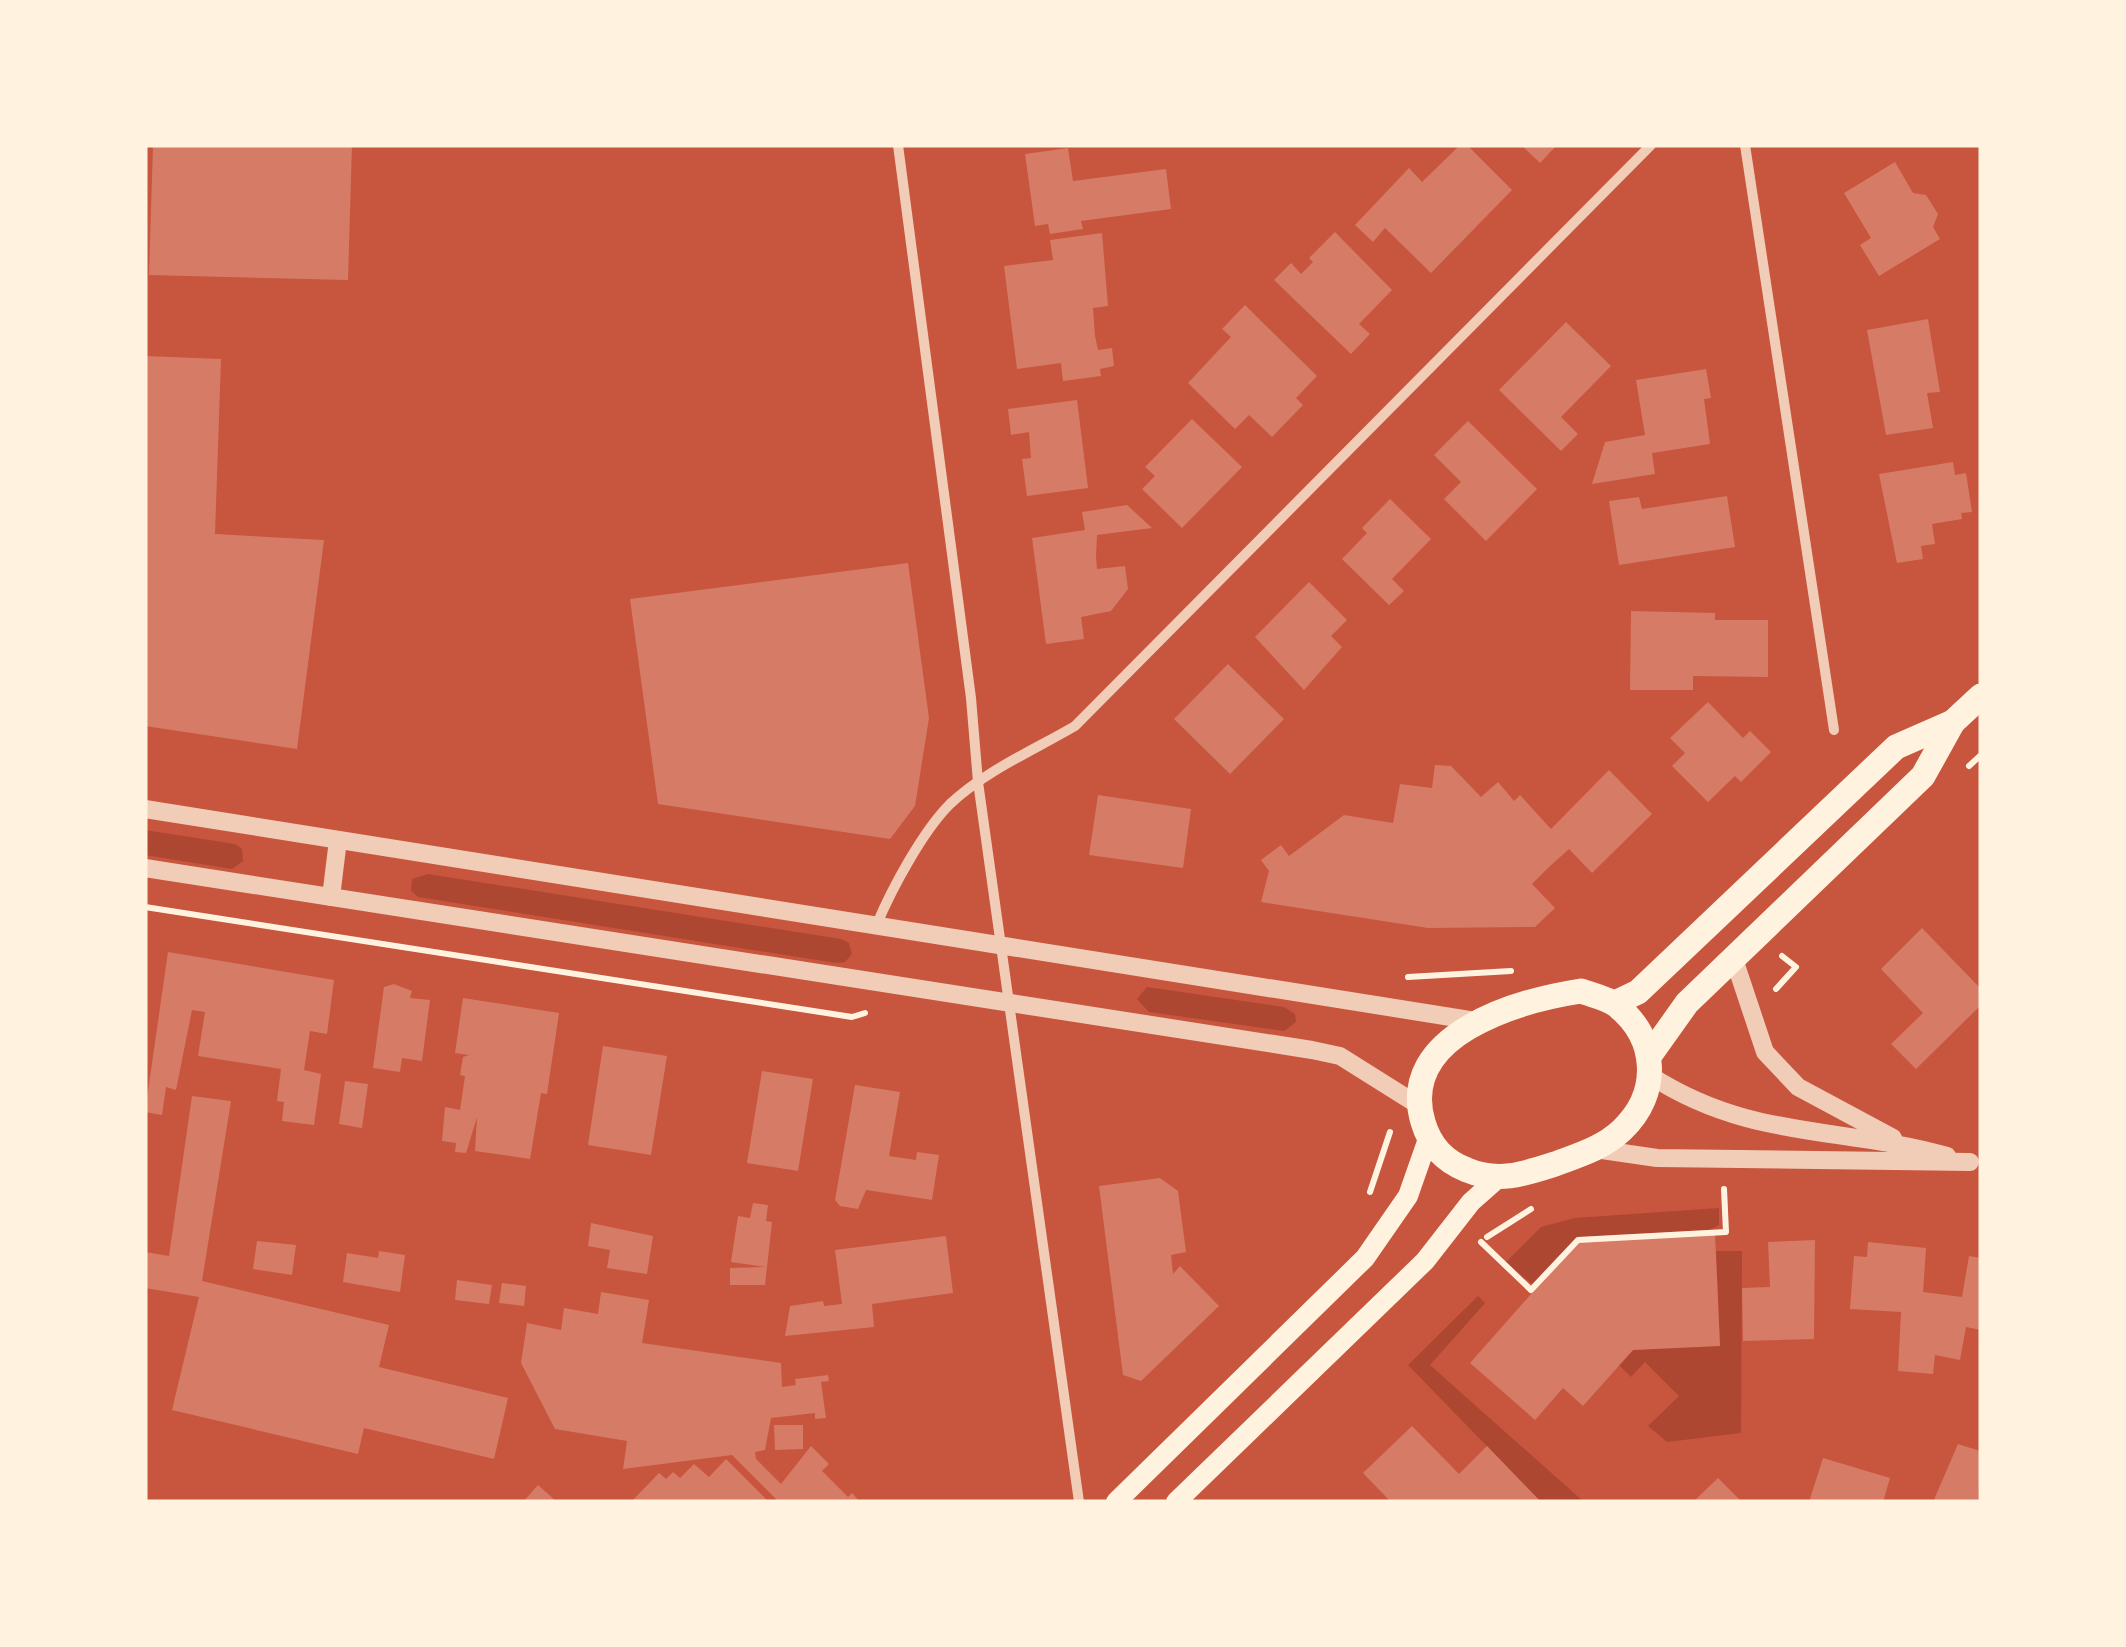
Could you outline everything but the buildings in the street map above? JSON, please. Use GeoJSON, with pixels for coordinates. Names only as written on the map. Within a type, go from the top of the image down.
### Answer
{"type":"FeatureCollection","features":[{"type":"Feature","properties":{"kind":"main road"},"geometry":{"type":"LineString","coordinates":[[1176,1502],[1425,1261],[1471,1202],[1497,1179],[1596,1149],[1623,1129],[1644,1102],[1650,1065],[1666,1027],[1733,956],[1923,776],[1953,722],[1981,696]]}},
{"type":"Feature","properties":{"kind":"main road"},"geometry":{"type":"LineString","coordinates":[[1614,1003],[1638,992],[1896,747],[1953,722]]}},
{"type":"Feature","properties":{"kind":"main road"},"geometry":{"type":"LineString","coordinates":[[1497,1179],[1454,1164],[1428,1139],[1418,1105],[1420,1084],[1432,1059],[1452,1035],[1544,997],[1582,992],[1614,1003],[1641,1031],[1650,1065]]}},
{"type":"Feature","properties":{"kind":"main road"},"geometry":{"type":"LineString","coordinates":[[1116,1502],[1365,1258],[1408,1196],[1428,1139]]}},
{"type":"Feature","properties":{"kind":"street"},"geometry":{"type":"LineString","coordinates":[[898,145],[972,698],[978,782],[1079,1502]]}},
{"type":"Feature","properties":{"kind":"street"},"geometry":{"type":"LineString","coordinates":[[878,924],[890,894],[947,807],[978,782],[1076,726],[1651,145]]}},
{"type":"Feature","properties":{"kind":"street"},"geometry":{"type":"LineString","coordinates":[[1745,145],[1834,730]]}},
{"type":"Feature","properties":{"kind":"street"},"geometry":{"type":"LineString","coordinates":[[145,809],[1482,1022]]}},
{"type":"Feature","properties":{"kind":"street"},"geometry":{"type":"LineString","coordinates":[[331,897],[338,840]]}},
{"type":"Feature","properties":{"kind":"street"},"geometry":{"type":"LineString","coordinates":[[145,868],[1340,1056],[1418,1105]]}},
{"type":"Feature","properties":{"kind":"street"},"geometry":{"type":"LineString","coordinates":[[1733,956],[1765,1052],[1798,1087],[1902,1143]]}},
{"type":"Feature","properties":{"kind":"street"},"geometry":{"type":"LineString","coordinates":[[1650,1065],[1741,1120],[1785,1130],[1902,1143],[1976,1163]]}},
{"type":"Feature","properties":{"kind":"street"},"geometry":{"type":"LineString","coordinates":[[1596,1149],[1657,1158],[1976,1163]]}},
{"type":"Feature","properties":{"kind":"path"},"geometry":{"type":"LineString","coordinates":[[145,908],[852,1016],[870,1012]]}},
{"type":"Feature","properties":{"kind":"path"},"geometry":{"type":"LineString","coordinates":[[1365,1206],[1392,1123]]}},
{"type":"Feature","properties":{"kind":"path"},"geometry":{"type":"LineString","coordinates":[[1481,1242],[1529,1292],[1578,1240],[1726,1232],[1724,1188]]}},
{"type":"Feature","properties":{"kind":"shaded area"},"geometry":{"type":"Polygon","coordinates":[[[145,830],[235,844],[242,849],[243,861],[232,869],[145,855],[145,830]]]}},
{"type":"Feature","properties":{"kind":"shaded area"},"geometry":{"type":"Polygon","coordinates":[[[428,874],[841,939],[849,943],[852,954],[845,962],[836,963],[418,897],[411,891],[412,879],[428,874]]]}},
{"type":"Feature","properties":{"kind":"shaded area"},"geometry":{"type":"Polygon","coordinates":[[[1147,987],[1284,1007],[1295,1014],[1296,1022],[1284,1031],[1149,1012],[1137,999],[1147,987]]]}},
{"type":"Feature","properties":{"kind":"shaded area"},"geometry":{"type":"Polygon","coordinates":[[[1719,1208],[1719,1225],[1710,1230],[1577,1237],[1532,1284],[1506,1262],[1541,1227],[1575,1218],[1719,1208]]]}},
{"type":"Feature","properties":{"kind":"shaded area"},"geometry":{"type":"Polygon","coordinates":[[[1716,1251],[1742,1251],[1741,1433],[1667,1442],[1648,1426],[1679,1396],[1645,1362],[1631,1377],[1619,1365],[1633,1350],[1720,1345],[1716,1251]]]}},
{"type":"Feature","properties":{"kind":"shaded area"},"geometry":{"type":"Polygon","coordinates":[[[1478,1296],[1485,1303],[1430,1365],[1584,1502],[1541,1502],[1408,1365],[1478,1296]]]}}]}
